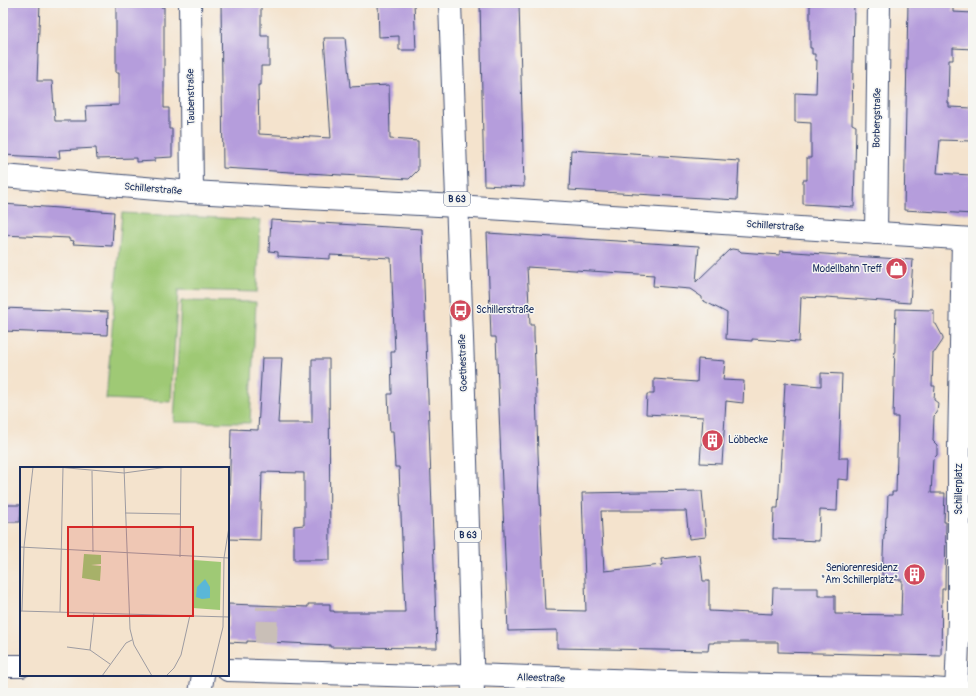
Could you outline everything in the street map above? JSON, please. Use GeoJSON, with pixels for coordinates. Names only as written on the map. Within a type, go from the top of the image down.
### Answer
{"type":"FeatureCollection","features":[{"type":"Feature","properties":{"kind":"main road","name":"Taubenstraße"},"geometry":{"type":"LineString","coordinates":[[190,3],[192,192]]}},
{"type":"Feature","properties":{"kind":"main road","name":"Goethestraße"},"geometry":{"type":"LineString","coordinates":[[450,3],[473,684]]}},
{"type":"Feature","properties":{"kind":"main road","name":"Borbergstraße"},"geometry":{"type":"LineString","coordinates":[[876,233],[879,3]]}},
{"type":"Feature","properties":{"kind":"main road","name":"Schillerstraße"},"geometry":{"type":"LineString","coordinates":[[3,176],[192,192],[457,206],[968,239]]}},
{"type":"Feature","properties":{"kind":"main road","name":"Schillerplatz"},"geometry":{"type":"LineString","coordinates":[[962,692],[958,618],[959,458],[968,239]]}},
{"type":"Feature","properties":{"kind":"main road"},"geometry":{"type":"LineString","coordinates":[[3,666],[20,666]]}},
{"type":"Feature","properties":{"kind":"main road","name":"Alleestraße"},"geometry":{"type":"LineString","coordinates":[[229,670],[420,676],[473,684],[628,687],[728,685],[917,688],[962,692]]}},
{"type":"Feature","properties":{"kind":"main road"},"geometry":{"type":"LineString","coordinates":[[200,693],[203,676]]}},
{"type":"Feature","properties":{"kind":"green space"},"geometry":{"type":"Polygon","coordinates":[[[122,213],[260,220],[257,292],[178,290],[171,402],[106,399],[122,213]]]}},
{"type":"Feature","properties":{"kind":"green space"},"geometry":{"type":"Polygon","coordinates":[[[181,301],[256,302],[250,423],[174,422],[181,301]]]}},
{"type":"Feature","properties":{"kind":"building"},"geometry":{"type":"Polygon","coordinates":[[[3,3],[40,3],[37,81],[52,81],[55,121],[87,121],[86,106],[119,105],[119,73],[116,73],[116,3],[161,3],[161,7],[164,7],[164,108],[169,108],[169,129],[172,129],[172,157],[155,158],[155,161],[136,162],[136,158],[97,159],[96,148],[59,150],[60,158],[3,155],[3,3]]]}},
{"type":"Feature","properties":{"kind":"building"},"geometry":{"type":"Polygon","coordinates":[[[221,3],[261,3],[261,36],[269,36],[269,66],[261,66],[261,85],[258,85],[259,134],[331,138],[324,38],[345,38],[350,87],[389,85],[390,139],[418,141],[418,170],[409,179],[223,168],[221,3]]]}},
{"type":"Feature","properties":{"kind":"building"},"geometry":{"type":"Polygon","coordinates":[[[378,3],[414,3],[416,50],[399,50],[399,36],[379,37],[378,3]]]}},
{"type":"Feature","properties":{"kind":"building"},"geometry":{"type":"Polygon","coordinates":[[[480,3],[519,3],[524,187],[484,185],[480,3]]]}},
{"type":"Feature","properties":{"kind":"building"},"geometry":{"type":"Polygon","coordinates":[[[810,3],[854,3],[852,124],[856,126],[854,207],[803,204],[803,180],[807,180],[807,158],[811,158],[811,123],[795,122],[795,93],[816,94],[817,60],[815,60],[815,54],[812,54],[812,48],[810,48],[810,3]]]}},
{"type":"Feature","properties":{"kind":"building"},"geometry":{"type":"Polygon","coordinates":[[[908,3],[953,3],[953,12],[973,13],[973,49],[953,48],[953,60],[949,60],[948,103],[949,107],[973,108],[971,141],[940,140],[937,173],[970,175],[970,178],[973,178],[973,214],[904,210],[908,3]]]}},
{"type":"Feature","properties":{"kind":"building"},"geometry":{"type":"Polygon","coordinates":[[[571,150],[739,161],[737,200],[569,190],[571,150]]]}},
{"type":"Feature","properties":{"kind":"building"},"geometry":{"type":"Polygon","coordinates":[[[3,204],[114,212],[112,246],[73,244],[74,241],[69,240],[69,238],[3,235],[3,204]]]}},
{"type":"Feature","properties":{"kind":"building"},"geometry":{"type":"Polygon","coordinates":[[[271,220],[422,229],[437,648],[330,647],[330,645],[247,641],[247,643],[229,642],[229,604],[308,607],[308,604],[330,604],[330,611],[334,612],[405,612],[399,467],[395,467],[393,431],[390,431],[388,394],[392,394],[391,352],[395,352],[391,258],[330,255],[330,259],[278,256],[278,252],[269,251],[271,220]]]}},
{"type":"Feature","properties":{"kind":"building"},"geometry":{"type":"Polygon","coordinates":[[[487,233],[699,246],[696,282],[729,250],[732,249],[739,250],[741,252],[780,255],[780,251],[913,260],[910,303],[826,297],[801,297],[799,342],[726,339],[727,313],[702,300],[702,297],[690,289],[653,286],[654,275],[527,267],[530,325],[534,325],[545,610],[586,611],[582,493],[702,491],[706,537],[689,539],[686,511],[601,511],[604,571],[662,565],[661,559],[700,555],[703,581],[709,581],[709,611],[772,614],[773,588],[818,588],[818,596],[835,596],[835,614],[901,615],[902,580],[886,579],[886,576],[882,576],[888,495],[892,495],[892,492],[896,492],[898,417],[893,417],[896,309],[934,310],[934,324],[936,324],[943,337],[943,340],[935,352],[933,352],[932,386],[935,386],[934,400],[938,403],[937,413],[934,416],[933,441],[937,445],[937,455],[933,459],[931,493],[945,493],[945,589],[942,589],[941,656],[778,652],[778,642],[714,642],[709,643],[708,651],[557,648],[557,630],[508,631],[496,337],[491,337],[487,233]]]}},
{"type":"Feature","properties":{"kind":"building"},"geometry":{"type":"Polygon","coordinates":[[[3,308],[108,312],[107,335],[3,331],[3,308]]]}},
{"type":"Feature","properties":{"kind":"building"},"geometry":{"type":"Polygon","coordinates":[[[262,358],[282,358],[278,423],[312,423],[312,359],[329,359],[330,560],[294,560],[294,526],[304,525],[304,473],[262,472],[260,540],[229,539],[231,429],[258,430],[262,358]]]}},
{"type":"Feature","properties":{"kind":"building"},"geometry":{"type":"Polygon","coordinates":[[[698,359],[725,361],[723,380],[744,381],[743,403],[726,401],[722,464],[700,463],[703,417],[646,414],[647,394],[654,394],[654,379],[697,382],[698,359]]]}},
{"type":"Feature","properties":{"kind":"building"},"geometry":{"type":"Polygon","coordinates":[[[821,373],[842,374],[839,458],[849,458],[848,480],[838,479],[837,511],[820,510],[819,541],[773,539],[774,508],[778,508],[785,383],[821,386],[821,373]]]}},
{"type":"Feature","properties":{"kind":"building"},"geometry":{"type":"Polygon","coordinates":[[[3,505],[20,505],[20,522],[3,522],[3,505]]]}},
{"type":"Feature","properties":{"kind":"tunnel"},"geometry":{"type":"LineString","coordinates":[[266,643],[267,607]]}},
{"type":"Feature","properties":{"kind":"place","name":"Modellbahn Treff"},"geometry":{"type":"Point","coordinates":[897,269]}},
{"type":"Feature","properties":{"kind":"place","name":"Schillerstraße"},"geometry":{"type":"Point","coordinates":[461,310]}},
{"type":"Feature","properties":{"kind":"place","name":"Löbbecke"},"geometry":{"type":"Point","coordinates":[713,440]}},
{"type":"Feature","properties":{"kind":"place","name":"Seniorenresidenz \"Am Schillerplatz\""},"geometry":{"type":"Point","coordinates":[914,574]}}]}
